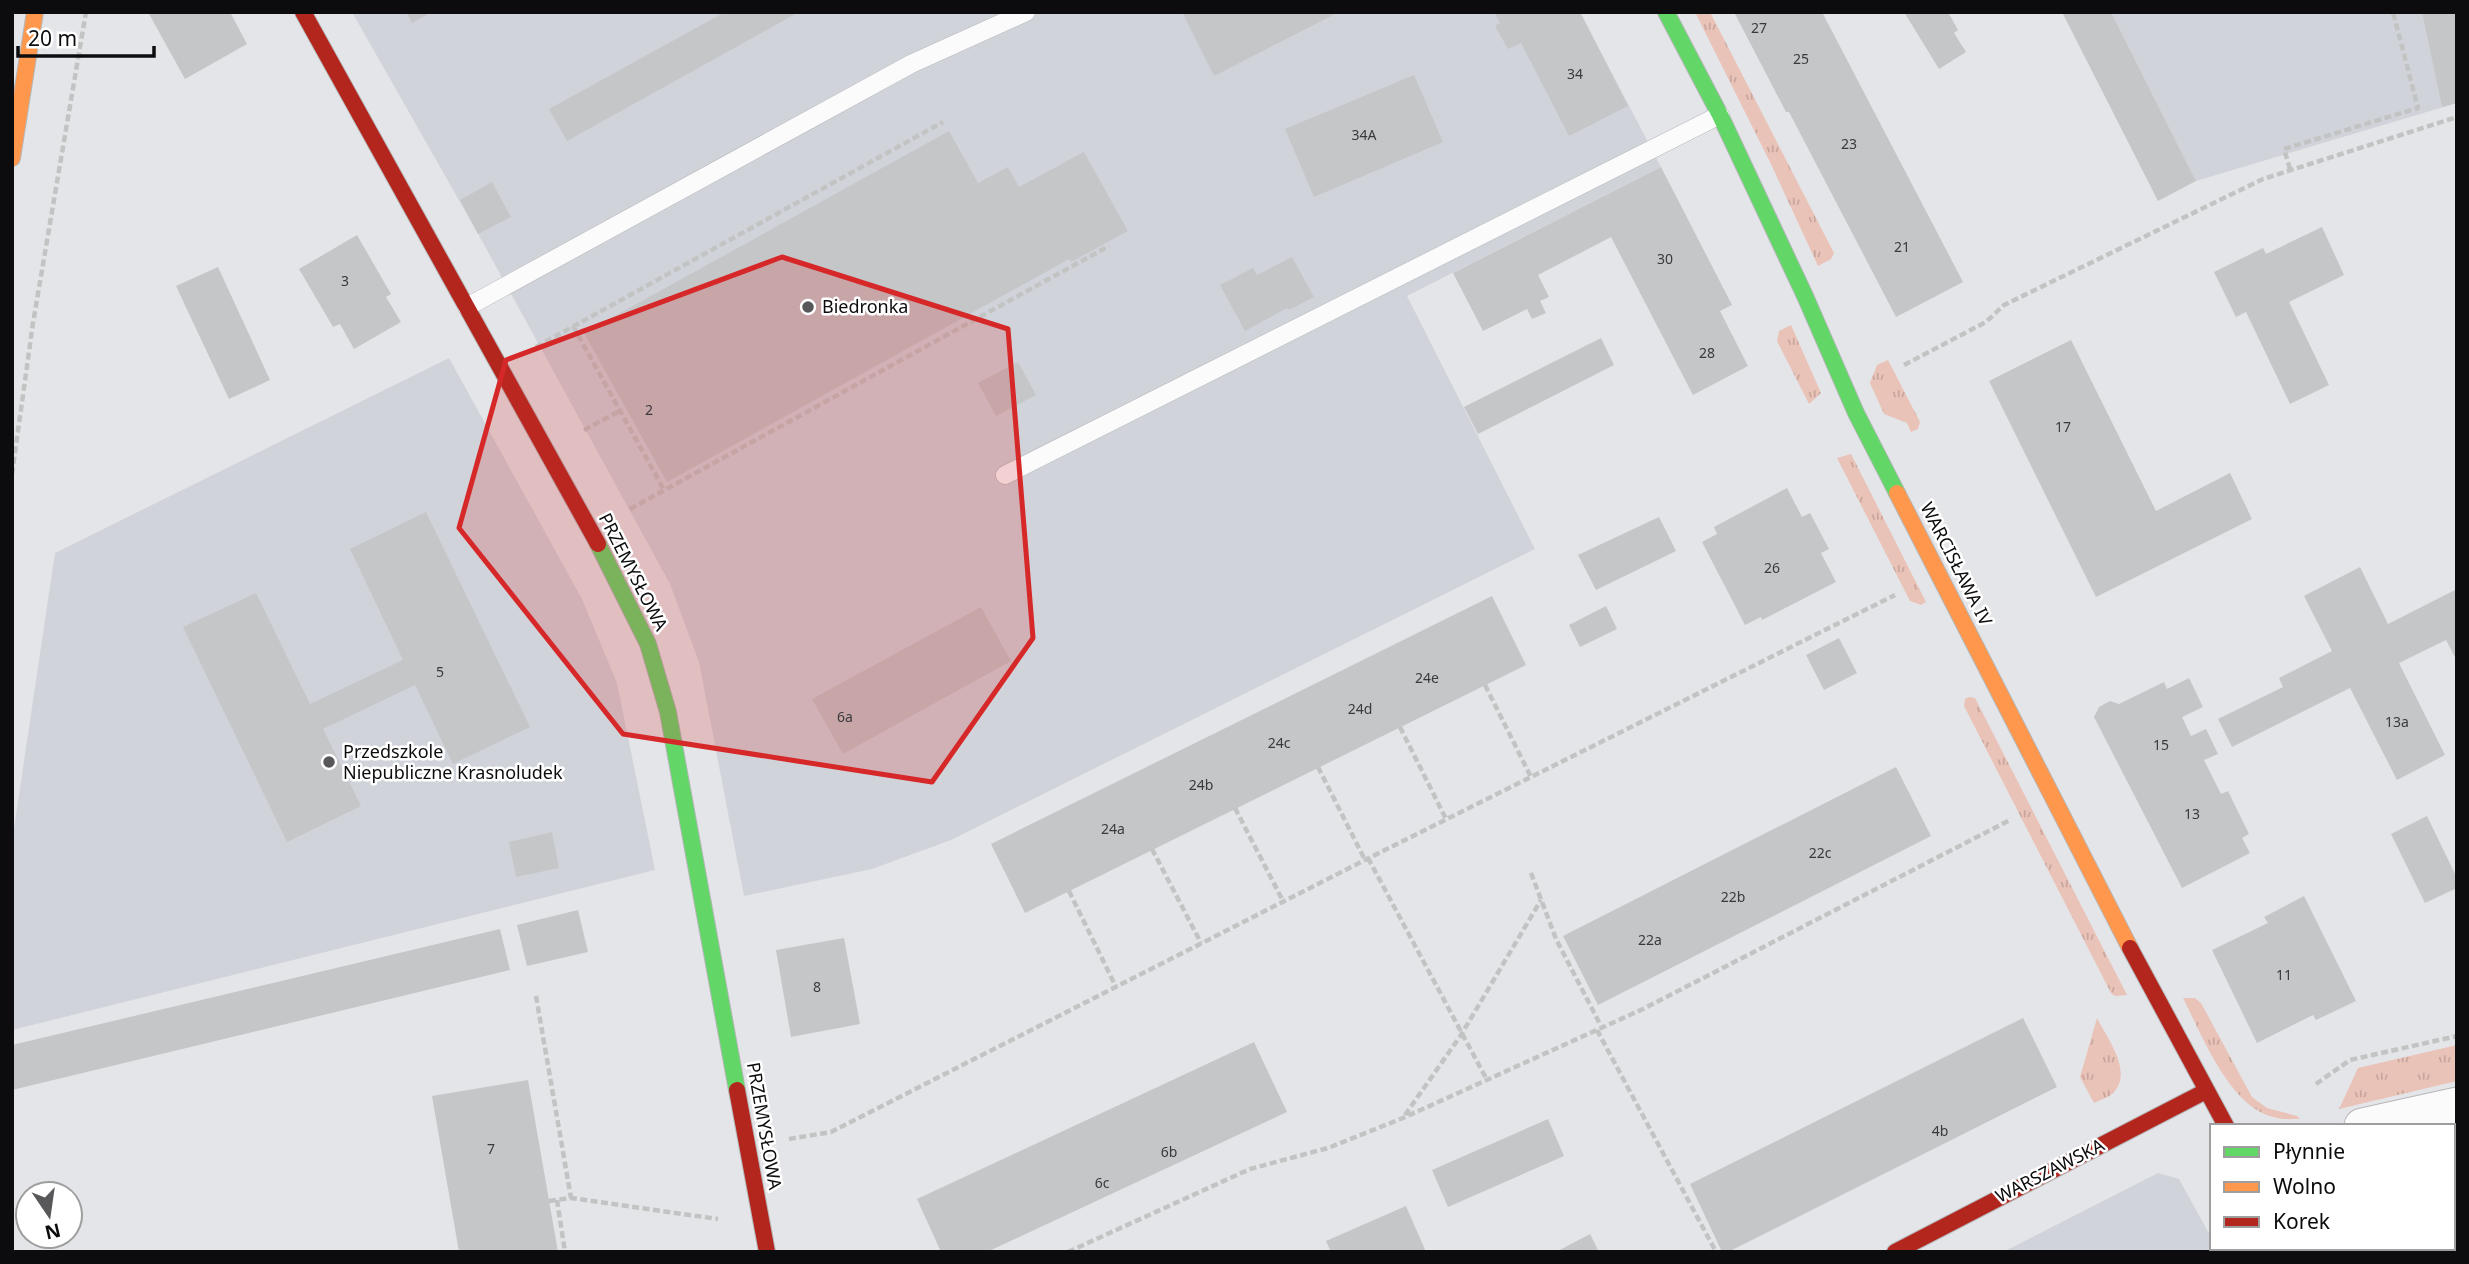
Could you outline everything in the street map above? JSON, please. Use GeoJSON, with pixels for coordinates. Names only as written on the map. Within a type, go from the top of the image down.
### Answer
{"type":"FeatureCollection","features":[{"type":"Feature","properties":{"kind":"street"},"geometry":{"type":"LineString","coordinates":[[12,158],[35,12]]}},
{"type":"Feature","properties":{"kind":"street","name":"PRZEMYSŁOWA"},"geometry":{"type":"LineString","coordinates":[[303,12],[614,572],[633,609],[655,664],[668,712],[767,1252]]}},
{"type":"Feature","properties":{"kind":"street","name":"WARCISŁAWA IV"},"geometry":{"type":"LineString","coordinates":[[1666,12],[1720,115],[1805,296],[1856,413],[2153,993],[2225,1124]]}},
{"type":"Feature","properties":{"kind":"street","name":"WARSZAWSKA"},"geometry":{"type":"LineString","coordinates":[[1895,1252],[2206,1091]]}},
{"type":"Feature","properties":{"kind":"street"},"geometry":{"type":"LineString","coordinates":[[2371,1124],[2457,1105]]}},
{"type":"Feature","properties":{"kind":"lane"},"geometry":{"type":"LineString","coordinates":[[467,307],[911,64],[1026,12]]}},
{"type":"Feature","properties":{"kind":"lane"},"geometry":{"type":"LineString","coordinates":[[1005,475],[1720,115]]}},
{"type":"Feature","properties":{"kind":"path"},"geometry":{"type":"LineString","coordinates":[[12,474],[33,323],[86,12]]}},
{"type":"Feature","properties":{"kind":"path"},"geometry":{"type":"LineString","coordinates":[[2290,169],[2284,149],[2418,108],[2393,12]]}},
{"type":"Feature","properties":{"kind":"path"},"geometry":{"type":"LineString","coordinates":[[1904,365],[1986,322],[2004,305],[2263,178],[2457,117]]}},
{"type":"Feature","properties":{"kind":"path"},"geometry":{"type":"LineString","coordinates":[[533,349],[943,122]]}},
{"type":"Feature","properties":{"kind":"path"},"geometry":{"type":"LineString","coordinates":[[623,513],[1109,246]]}},
{"type":"Feature","properties":{"kind":"path"},"geometry":{"type":"LineString","coordinates":[[573,326],[664,490]]}},
{"type":"Feature","properties":{"kind":"path"},"geometry":{"type":"LineString","coordinates":[[579,433],[620,411]]}},
{"type":"Feature","properties":{"kind":"path"},"geometry":{"type":"LineString","coordinates":[[783,1140],[831,1132],[1283,901],[1895,595]]}},
{"type":"Feature","properties":{"kind":"path"},"geometry":{"type":"LineString","coordinates":[[1485,685],[1531,777]]}},
{"type":"Feature","properties":{"kind":"path"},"geometry":{"type":"LineString","coordinates":[[1399,727],[1446,819]]}},
{"type":"Feature","properties":{"kind":"path"},"geometry":{"type":"LineString","coordinates":[[1318,767],[1487,1080]]}},
{"type":"Feature","properties":{"kind":"path"},"geometry":{"type":"LineString","coordinates":[[1235,808],[1283,901]]}},
{"type":"Feature","properties":{"kind":"path"},"geometry":{"type":"LineString","coordinates":[[1068,1252],[1250,1170],[1328,1148],[1403,1118],[1643,1009],[2010,820]]}},
{"type":"Feature","properties":{"kind":"path"},"geometry":{"type":"LineString","coordinates":[[1152,849],[1200,943]]}},
{"type":"Feature","properties":{"kind":"path"},"geometry":{"type":"LineString","coordinates":[[1531,873],[1556,939],[1599,1029],[1716,1252]]}},
{"type":"Feature","properties":{"kind":"path"},"geometry":{"type":"LineString","coordinates":[[1069,891],[1116,987]]}},
{"type":"Feature","properties":{"kind":"path"},"geometry":{"type":"LineString","coordinates":[[1403,1118],[1461,1035],[1541,900]]}},
{"type":"Feature","properties":{"kind":"path"},"geometry":{"type":"LineString","coordinates":[[536,996],[571,1198]]}},
{"type":"Feature","properties":{"kind":"path"},"geometry":{"type":"LineString","coordinates":[[2316,1084],[2350,1060],[2457,1036]]}},
{"type":"Feature","properties":{"kind":"path"},"geometry":{"type":"LineString","coordinates":[[549,1201],[571,1198],[726,1220]]}},
{"type":"Feature","properties":{"kind":"path"},"geometry":{"type":"LineString","coordinates":[[557,1200],[565,1252]]}},
{"type":"Feature","properties":{"kind":"highlighted area"},"geometry":{"type":"Polygon","coordinates":[[[782,257],[1008,329],[1033,638],[932,782],[623,734],[459,528],[506,360],[782,257]]]}},
{"type":"Feature","properties":{"kind":"shaded area"},"geometry":{"type":"Polygon","coordinates":[[[352,12],[1580,12],[1661,167],[1407,296],[1535,549],[951,840],[872,869],[744,896],[699,662],[670,584],[481,239],[352,12]]]}},
{"type":"Feature","properties":{"kind":"shaded area"},"geometry":{"type":"Polygon","coordinates":[[[2111,12],[2457,12],[2457,103],[2196,181],[2111,12]]]}},
{"type":"Feature","properties":{"kind":"shaded area","name":"Przedszkole Niepubliczne Krasnoludek"},"geometry":{"type":"Polygon","coordinates":[[[449,358],[582,599],[617,683],[655,870],[12,1030],[12,842],[55,553],[449,358]]]}},
{"type":"Feature","properties":{"kind":"shaded area"},"geometry":{"type":"Polygon","coordinates":[[[2158,1173],[2179,1179],[2210,1235],[2210,1250],[2219,1252],[2003,1252],[2158,1173]]]}},
{"type":"Feature","properties":{"kind":"green space"},"geometry":{"type":"Polygon","coordinates":[[[1695,12],[1710,12],[1834,253],[1831,259],[1818,266],[1770,162],[1695,12]]]}},
{"type":"Feature","properties":{"kind":"green space"},"geometry":{"type":"Polygon","coordinates":[[[1791,325],[1821,393],[1809,404],[1777,341],[1779,331],[1791,325]]]}},
{"type":"Feature","properties":{"kind":"green space"},"geometry":{"type":"Polygon","coordinates":[[[1888,360],[1920,422],[1918,429],[1911,432],[1907,423],[1884,414],[1870,383],[1877,365],[1888,360]]]}},
{"type":"Feature","properties":{"kind":"green space"},"geometry":{"type":"Polygon","coordinates":[[[1851,454],[1926,602],[1921,605],[1910,601],[1837,458],[1851,454]]]}},
{"type":"Feature","properties":{"kind":"green space"},"geometry":{"type":"Polygon","coordinates":[[[1975,698],[2127,995],[2115,996],[2111,993],[1964,706],[1965,699],[1975,698]]]}},
{"type":"Feature","properties":{"kind":"green space"},"geometry":{"type":"Polygon","coordinates":[[[2183,998],[2195,998],[2201,1003],[2252,1097],[2267,1108],[2300,1119],[2273,1117],[2257,1110],[2243,1099],[2208,1049],[2183,998]]]}},
{"type":"Feature","properties":{"kind":"green space"},"geometry":{"type":"Polygon","coordinates":[[[2097,1018],[2112,1045],[2121,1074],[2114,1092],[2094,1103],[2080,1077],[2097,1018]]]}},
{"type":"Feature","properties":{"kind":"green space"},"geometry":{"type":"Polygon","coordinates":[[[2457,1045],[2457,1081],[2339,1109],[2358,1068],[2457,1045]]]}},
{"type":"Feature","properties":{"kind":"building"},"geometry":{"type":"Polygon","coordinates":[[[148,12],[230,12],[247,44],[185,79],[148,12]]]}},
{"type":"Feature","properties":{"kind":"building"},"geometry":{"type":"Polygon","coordinates":[[[406,12],[432,12],[412,23],[406,12]]]}},
{"type":"Feature","properties":{"kind":"building"},"geometry":{"type":"Polygon","coordinates":[[[725,12],[799,12],[567,141],[549,109],[725,12]]]}},
{"type":"Feature","properties":{"kind":"building"},"geometry":{"type":"Polygon","coordinates":[[[1182,12],[1339,12],[1214,76],[1182,12]]]}},
{"type":"Feature","properties":{"kind":"building"},"geometry":{"type":"Polygon","coordinates":[[[1494,12],[1580,12],[1628,106],[1569,136],[1521,43],[1508,49],[1495,26],[1500,23],[1494,12]]]}},
{"type":"Feature","properties":{"kind":"building"},"geometry":{"type":"Polygon","coordinates":[[[1734,12],[1822,12],[1963,282],[1896,317],[1734,12]]]}},
{"type":"Feature","properties":{"kind":"building"},"geometry":{"type":"Polygon","coordinates":[[[1904,12],[1948,12],[1958,30],[1954,33],[1966,52],[1939,69],[1904,12]]]}},
{"type":"Feature","properties":{"kind":"building"},"geometry":{"type":"Polygon","coordinates":[[[2111,12],[2196,181],[2158,201],[2063,14],[2111,12]]]}},
{"type":"Feature","properties":{"kind":"building"},"geometry":{"type":"Polygon","coordinates":[[[2422,12],[2457,12],[2457,103],[2442,107],[2422,12]]]}},
{"type":"Feature","properties":{"kind":"building"},"geometry":{"type":"Polygon","coordinates":[[[1414,75],[1443,142],[1314,197],[1285,129],[1414,75]]]}},
{"type":"Feature","properties":{"kind":"building","name":"Biedronka"},"geometry":{"type":"Polygon","coordinates":[[[949,131],[978,183],[1008,167],[1019,187],[1084,152],[1128,231],[1071,262],[1069,259],[667,482],[584,333],[949,131]]]}},
{"type":"Feature","properties":{"kind":"building"},"geometry":{"type":"Polygon","coordinates":[[[1661,167],[1732,305],[1720,311],[1748,366],[1693,395],[1611,237],[1538,275],[1549,297],[1540,301],[1546,313],[1532,319],[1527,309],[1483,331],[1453,273],[1661,167]]]}},
{"type":"Feature","properties":{"kind":"building"},"geometry":{"type":"Polygon","coordinates":[[[492,182],[511,217],[478,234],[460,200],[492,182]]]}},
{"type":"Feature","properties":{"kind":"building"},"geometry":{"type":"Polygon","coordinates":[[[2322,227],[2344,275],[2289,302],[2329,385],[2290,404],[2246,312],[2236,317],[2214,272],[2263,248],[2266,254],[2322,227]]]}},
{"type":"Feature","properties":{"kind":"building"},"geometry":{"type":"Polygon","coordinates":[[[357,235],[391,294],[386,297],[401,322],[354,349],[340,324],[333,327],[299,269],[357,235]]]}},
{"type":"Feature","properties":{"kind":"building"},"geometry":{"type":"Polygon","coordinates":[[[1292,257],[1314,297],[1245,331],[1220,285],[1253,268],[1257,275],[1292,257]]]}},
{"type":"Feature","properties":{"kind":"building"},"geometry":{"type":"Polygon","coordinates":[[[218,267],[270,380],[229,399],[176,286],[218,267]]]}},
{"type":"Feature","properties":{"kind":"building"},"geometry":{"type":"Polygon","coordinates":[[[1601,338],[1614,365],[1478,434],[1464,407],[1601,338]]]}},
{"type":"Feature","properties":{"kind":"building"},"geometry":{"type":"Polygon","coordinates":[[[2071,340],[2156,511],[2230,473],[2252,519],[2096,597],[1989,381],[2071,340]]]}},
{"type":"Feature","properties":{"kind":"building"},"geometry":{"type":"Polygon","coordinates":[[[1018,362],[1036,395],[996,416],[978,383],[1018,362]]]}},
{"type":"Feature","properties":{"kind":"building"},"geometry":{"type":"Polygon","coordinates":[[[1787,488],[1802,517],[1810,513],[1829,549],[1821,553],[1836,582],[1762,620],[1761,617],[1745,625],[1702,542],[1717,534],[1714,527],[1787,488]]]}},
{"type":"Feature","properties":{"kind":"building"},"geometry":{"type":"Polygon","coordinates":[[[426,512],[530,727],[453,764],[415,685],[323,729],[361,806],[287,842],[183,627],[256,593],[310,704],[403,660],[350,549],[426,512]]]}},
{"type":"Feature","properties":{"kind":"building"},"geometry":{"type":"Polygon","coordinates":[[[1659,517],[1676,551],[1596,590],[1578,555],[1659,517]]]}},
{"type":"Feature","properties":{"kind":"building"},"geometry":{"type":"Polygon","coordinates":[[[2360,567],[2388,624],[2457,589],[2457,661],[2446,640],[2399,663],[2445,755],[2397,780],[2350,688],[2232,747],[2218,719],[2283,687],[2279,678],[2332,651],[2304,596],[2360,567]]]}},
{"type":"Feature","properties":{"kind":"building"},"geometry":{"type":"Polygon","coordinates":[[[1492,596],[1526,665],[1025,913],[991,844],[1492,596]]]}},
{"type":"Feature","properties":{"kind":"building"},"geometry":{"type":"Polygon","coordinates":[[[1606,606],[1617,629],[1580,647],[1569,625],[1606,606]]]}},
{"type":"Feature","properties":{"kind":"building"},"geometry":{"type":"Polygon","coordinates":[[[981,607],[1011,661],[843,754],[812,699],[981,607]]]}},
{"type":"Feature","properties":{"kind":"building"},"geometry":{"type":"Polygon","coordinates":[[[1839,638],[1857,673],[1824,690],[1806,655],[1839,638]]]}},
{"type":"Feature","properties":{"kind":"building"},"geometry":{"type":"Polygon","coordinates":[[[2189,678],[2203,707],[2182,717],[2191,736],[2206,729],[2218,754],[2204,760],[2221,794],[2228,791],[2249,834],[2242,838],[2250,853],[2182,888],[2094,717],[2099,707],[2110,701],[2119,704],[2164,682],[2167,689],[2189,678]]]}},
{"type":"Feature","properties":{"kind":"building"},"geometry":{"type":"Polygon","coordinates":[[[1896,767],[1931,836],[1598,1005],[1563,936],[1896,767]]]}},
{"type":"Feature","properties":{"kind":"building"},"geometry":{"type":"Polygon","coordinates":[[[2427,816],[2457,878],[2457,888],[2425,903],[2391,834],[2427,816]]]}},
{"type":"Feature","properties":{"kind":"building"},"geometry":{"type":"Polygon","coordinates":[[[552,832],[559,868],[516,877],[509,842],[552,832]]]}},
{"type":"Feature","properties":{"kind":"building"},"geometry":{"type":"Polygon","coordinates":[[[2304,896],[2356,1001],[2316,1020],[2313,1015],[2257,1043],[2212,950],[2268,923],[2264,917],[2304,896]]]}},
{"type":"Feature","properties":{"kind":"building"},"geometry":{"type":"Polygon","coordinates":[[[578,910],[588,952],[527,966],[517,925],[578,910]]]}},
{"type":"Feature","properties":{"kind":"building"},"geometry":{"type":"Polygon","coordinates":[[[500,929],[510,970],[12,1090],[12,1045],[500,929]]]}},
{"type":"Feature","properties":{"kind":"building"},"geometry":{"type":"Polygon","coordinates":[[[844,938],[860,1024],[791,1037],[776,950],[844,938]]]}},
{"type":"Feature","properties":{"kind":"building"},"geometry":{"type":"Polygon","coordinates":[[[2023,1018],[2057,1087],[1728,1252],[1722,1252],[1690,1184],[2023,1018]]]}},
{"type":"Feature","properties":{"kind":"building"},"geometry":{"type":"Polygon","coordinates":[[[1254,1042],[1287,1112],[987,1252],[941,1252],[917,1199],[1254,1042]]]}},
{"type":"Feature","properties":{"kind":"building"},"geometry":{"type":"Polygon","coordinates":[[[528,1080],[558,1252],[459,1252],[432,1096],[528,1080]]]}},
{"type":"Feature","properties":{"kind":"building"},"geometry":{"type":"Polygon","coordinates":[[[1548,1119],[1564,1156],[1448,1207],[1432,1170],[1548,1119]]]}},
{"type":"Feature","properties":{"kind":"building"},"geometry":{"type":"Polygon","coordinates":[[[1406,1206],[1426,1252],[1331,1252],[1326,1241],[1406,1206]]]}},
{"type":"Feature","properties":{"kind":"building"},"geometry":{"type":"Polygon","coordinates":[[[1590,1234],[1599,1252],[1556,1252],[1590,1234]]]}},
{"type":"Feature","properties":{"kind":"traffic: fast"},"geometry":{"type":"LineString","coordinates":[[1666,12],[1720,115],[1805,296],[1856,413],[1897,493]]}},
{"type":"Feature","properties":{"kind":"traffic: fast"},"geometry":{"type":"LineString","coordinates":[[598,544],[648,644],[668,712],[737,1090]]}},
{"type":"Feature","properties":{"kind":"traffic: slow"},"geometry":{"type":"LineString","coordinates":[[12,158],[35,12]]}},
{"type":"Feature","properties":{"kind":"traffic: slow"},"geometry":{"type":"LineString","coordinates":[[1897,493],[2130,948]]}},
{"type":"Feature","properties":{"kind":"traffic: jam"},"geometry":{"type":"LineString","coordinates":[[303,12],[598,544]]}},
{"type":"Feature","properties":{"kind":"traffic: jam"},"geometry":{"type":"LineString","coordinates":[[2130,948],[2225,1124]]}},
{"type":"Feature","properties":{"kind":"traffic: jam"},"geometry":{"type":"LineString","coordinates":[[737,1090],[767,1252]]}},
{"type":"Feature","properties":{"kind":"traffic: jam"},"geometry":{"type":"LineString","coordinates":[[1895,1252],[2206,1091]]}},
{"type":"Feature","properties":{"kind":"place","name":"Biedronka"},"geometry":{"type":"Point","coordinates":[808,307]}},
{"type":"Feature","properties":{"kind":"place","name":"Przedszkole Niepubliczne Krasnoludek"},"geometry":{"type":"Point","coordinates":[329,762]}}]}
